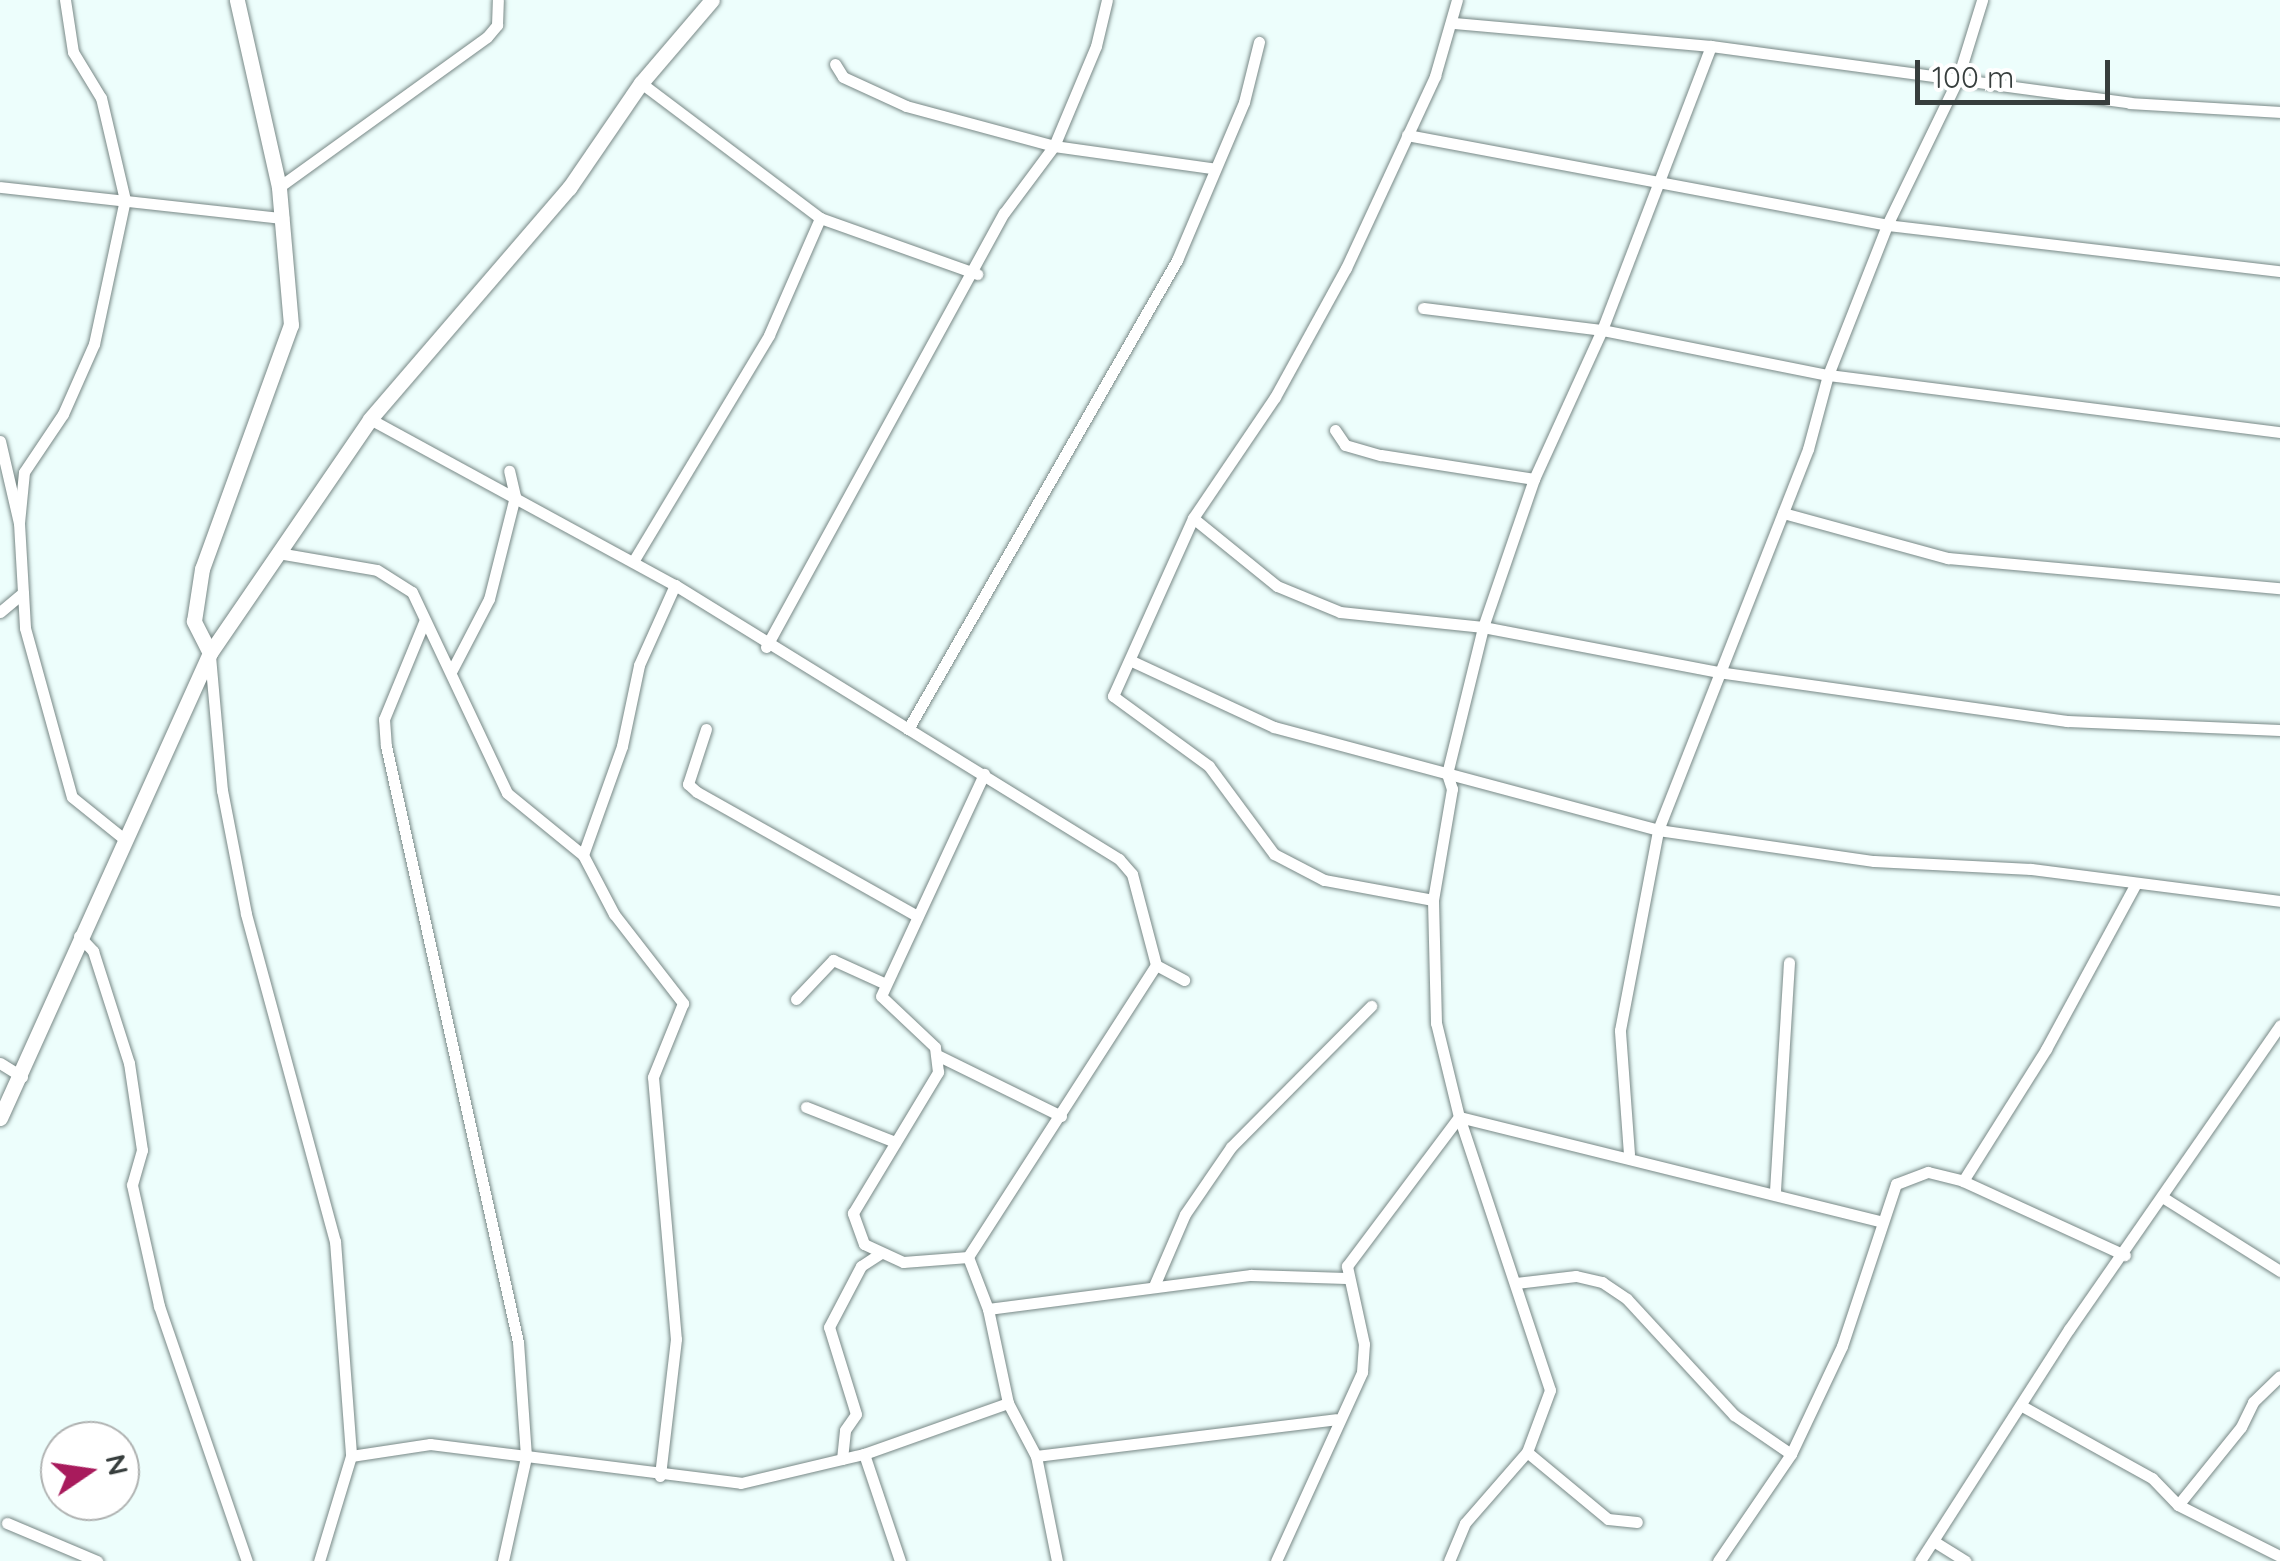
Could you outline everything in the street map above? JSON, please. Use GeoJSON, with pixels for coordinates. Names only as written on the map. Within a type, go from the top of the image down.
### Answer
{"type":"FeatureCollection","features":[{"type":"Feature","properties":{"kind":"street"},"geometry":{"type":"LineString","coordinates":[[65,0],[73,52],[101,98],[124,200],[94,344],[63,414],[24,472],[19,523],[25,628],[72,797],[124,838]]}},
{"type":"Feature","properties":{"kind":"street"},"geometry":{"type":"LineString","coordinates":[[237,0],[280,187],[290,326],[202,568],[194,621],[210,652],[222,790],[246,914],[331,1215],[351,1456],[319,1561]]}},
{"type":"Feature","properties":{"kind":"street"},"geometry":{"type":"LineString","coordinates":[[280,187],[487,37],[497,25],[498,0]]}},
{"type":"Feature","properties":{"kind":"street"},"geometry":{"type":"LineString","coordinates":[[0,1118],[22,1077],[79,936],[210,652],[370,419],[570,188],[641,83],[712,0]]}},
{"type":"Feature","properties":{"kind":"street"},"geometry":{"type":"LineString","coordinates":[[766,647],[976,274],[1004,214],[1054,146],[1096,46],[1108,0]]}},
{"type":"Feature","properties":{"kind":"street"},"geometry":{"type":"LineString","coordinates":[[1433,900],[1324,880],[1262,845],[1209,766],[1113,696],[1134,662],[1193,518],[1275,397],[1346,268],[1454,24],[1457,0]]}},
{"type":"Feature","properties":{"kind":"street"},"geometry":{"type":"LineString","coordinates":[[1629,1154],[1620,1030],[1658,830],[1784,513],[1828,376],[1887,225],[1957,81],[1982,0]]}},
{"type":"Feature","properties":{"kind":"street"},"geometry":{"type":"LineString","coordinates":[[1454,24],[1711,46],[2130,103],[2280,112]]}},
{"type":"Feature","properties":{"kind":"street"},"geometry":{"type":"LineString","coordinates":[[908,729],[1177,260],[1211,168],[1244,102],[1259,42]]}},
{"type":"Feature","properties":{"kind":"street"},"geometry":{"type":"LineString","coordinates":[[1448,1561],[1466,1522],[1527,1452],[1550,1390],[1459,1117],[1436,1023],[1433,900],[1452,790],[1448,774],[1483,627],[1534,479],[1602,330],[1711,46]]}},
{"type":"Feature","properties":{"kind":"street"},"geometry":{"type":"LineString","coordinates":[[835,64],[843,77],[906,106],[1054,146],[1211,168]]}},
{"type":"Feature","properties":{"kind":"street"},"geometry":{"type":"LineString","coordinates":[[641,83],[820,218],[976,274]]}},
{"type":"Feature","properties":{"kind":"street"},"geometry":{"type":"LineString","coordinates":[[1407,135],[1887,225],[2280,271]]}},
{"type":"Feature","properties":{"kind":"street"},"geometry":{"type":"LineString","coordinates":[[1,188],[283,218]]}},
{"type":"Feature","properties":{"kind":"street"},"geometry":{"type":"LineString","coordinates":[[634,560],[768,335],[820,218]]}},
{"type":"Feature","properties":{"kind":"street"},"geometry":{"type":"LineString","coordinates":[[1423,308],[1602,330],[1828,376],[2280,432]]}},
{"type":"Feature","properties":{"kind":"street"},"geometry":{"type":"LineString","coordinates":[[370,419],[634,560],[766,647],[984,774],[1132,874],[1156,965],[1184,980]]}},
{"type":"Feature","properties":{"kind":"street"},"geometry":{"type":"LineString","coordinates":[[1335,430],[1345,445],[1381,455],[1534,479]]}},
{"type":"Feature","properties":{"kind":"street"},"geometry":{"type":"LineString","coordinates":[[0,441],[19,523]]}},
{"type":"Feature","properties":{"kind":"street"},"geometry":{"type":"LineString","coordinates":[[452,670],[484,616],[516,496],[509,472]]}},
{"type":"Feature","properties":{"kind":"street"},"geometry":{"type":"LineString","coordinates":[[1784,513],[1948,558],[2280,588]]}},
{"type":"Feature","properties":{"kind":"street"},"geometry":{"type":"LineString","coordinates":[[1193,518],[1276,586],[1312,603],[1372,617],[1483,627],[1718,672],[2067,721],[2280,730]]}},
{"type":"Feature","properties":{"kind":"street"},"geometry":{"type":"LineString","coordinates":[[278,553],[396,579],[412,592],[508,793],[584,856],[614,914],[683,1002],[654,1076],[676,1323],[660,1476]]}},
{"type":"Feature","properties":{"kind":"street"},"geometry":{"type":"LineString","coordinates":[[584,856],[622,746],[640,665],[675,585]]}},
{"type":"Feature","properties":{"kind":"street"},"geometry":{"type":"LineString","coordinates":[[0,612],[23,593]]}},
{"type":"Feature","properties":{"kind":"street"},"geometry":{"type":"LineString","coordinates":[[424,622],[384,719],[386,746],[506,1274],[526,1457],[503,1561]]}},
{"type":"Feature","properties":{"kind":"street"},"geometry":{"type":"LineString","coordinates":[[1134,662],[1274,727],[1658,830],[1874,861],[2030,869],[2280,901]]}},
{"type":"Feature","properties":{"kind":"street"},"geometry":{"type":"LineString","coordinates":[[706,729],[688,784],[697,792],[918,916]]}},
{"type":"Feature","properties":{"kind":"street"},"geometry":{"type":"LineString","coordinates":[[984,774],[886,984],[884,1005],[938,1056],[1060,1116]]}},
{"type":"Feature","properties":{"kind":"street"},"geometry":{"type":"LineString","coordinates":[[1963,1181],[2046,1049],[2135,884]]}},
{"type":"Feature","properties":{"kind":"street"},"geometry":{"type":"LineString","coordinates":[[79,936],[93,952],[129,1064],[142,1150],[132,1184],[159,1306],[247,1561]]}},
{"type":"Feature","properties":{"kind":"street"},"geometry":{"type":"LineString","coordinates":[[796,1000],[833,960],[886,984]]}},
{"type":"Feature","properties":{"kind":"street"},"geometry":{"type":"LineString","coordinates":[[1775,1192],[1789,962]]}},
{"type":"Feature","properties":{"kind":"street"},"geometry":{"type":"LineString","coordinates":[[968,1257],[1156,965]]}},
{"type":"Feature","properties":{"kind":"street"},"geometry":{"type":"LineString","coordinates":[[1154,1286],[1186,1214],[1231,1147],[1371,1006]]}},
{"type":"Feature","properties":{"kind":"street"},"geometry":{"type":"LineString","coordinates":[[1920,1561],[2069,1328],[2125,1255],[2280,1025]]}},
{"type":"Feature","properties":{"kind":"street"},"geometry":{"type":"LineString","coordinates":[[938,1056],[938,1072],[853,1213],[856,1235],[881,1254],[903,1262],[968,1257]]}},
{"type":"Feature","properties":{"kind":"street"},"geometry":{"type":"LineString","coordinates":[[0,1063],[22,1077]]}},
{"type":"Feature","properties":{"kind":"street"},"geometry":{"type":"LineString","coordinates":[[806,1107],[895,1142]]}},
{"type":"Feature","properties":{"kind":"street"},"geometry":{"type":"LineString","coordinates":[[1459,1117],[1629,1154],[1878,1221]]}},
{"type":"Feature","properties":{"kind":"street"},"geometry":{"type":"LineString","coordinates":[[1276,1561],[1322,1469],[1336,1419],[1364,1355],[1346,1278],[1354,1250],[1409,1191],[1459,1117]]}},
{"type":"Feature","properties":{"kind":"street"},"geometry":{"type":"LineString","coordinates":[[1718,1561],[1791,1454],[1842,1346],[1878,1221],[1896,1184],[1910,1174],[1963,1181],[2125,1255]]}},
{"type":"Feature","properties":{"kind":"street"},"geometry":{"type":"LineString","coordinates":[[2164,1198],[2280,1271]]}},
{"type":"Feature","properties":{"kind":"street"},"geometry":{"type":"LineString","coordinates":[[842,1459],[844,1430],[856,1414],[828,1326],[861,1266],[881,1254]]}},
{"type":"Feature","properties":{"kind":"street"},"geometry":{"type":"LineString","coordinates":[[968,1257],[988,1309],[1008,1403],[1036,1456],[1058,1561]]}},
{"type":"Feature","properties":{"kind":"street"},"geometry":{"type":"LineString","coordinates":[[988,1309],[1251,1275],[1346,1278]]}},
{"type":"Feature","properties":{"kind":"street"},"geometry":{"type":"LineString","coordinates":[[1516,1282],[1576,1276],[1602,1282],[1627,1298],[1734,1415],[1791,1454]]}},
{"type":"Feature","properties":{"kind":"street"},"geometry":{"type":"LineString","coordinates":[[2178,1505],[2242,1427],[2253,1402],[2280,1376]]}},
{"type":"Feature","properties":{"kind":"street"},"geometry":{"type":"LineString","coordinates":[[351,1456],[430,1444],[660,1476],[742,1483],[864,1454],[1008,1403]]}},
{"type":"Feature","properties":{"kind":"street"},"geometry":{"type":"LineString","coordinates":[[2022,1406],[2152,1478],[2178,1505],[2280,1556]]}},
{"type":"Feature","properties":{"kind":"street"},"geometry":{"type":"LineString","coordinates":[[1036,1456],[1336,1419]]}},
{"type":"Feature","properties":{"kind":"street"},"geometry":{"type":"LineString","coordinates":[[1527,1452],[1608,1519],[1636,1522]]}},
{"type":"Feature","properties":{"kind":"street"},"geometry":{"type":"LineString","coordinates":[[864,1454],[900,1561]]}},
{"type":"Feature","properties":{"kind":"street"},"geometry":{"type":"LineString","coordinates":[[6,1523],[97,1561]]}},
{"type":"Feature","properties":{"kind":"street"},"geometry":{"type":"LineString","coordinates":[[1934,1542],[1966,1561]]}}]}
